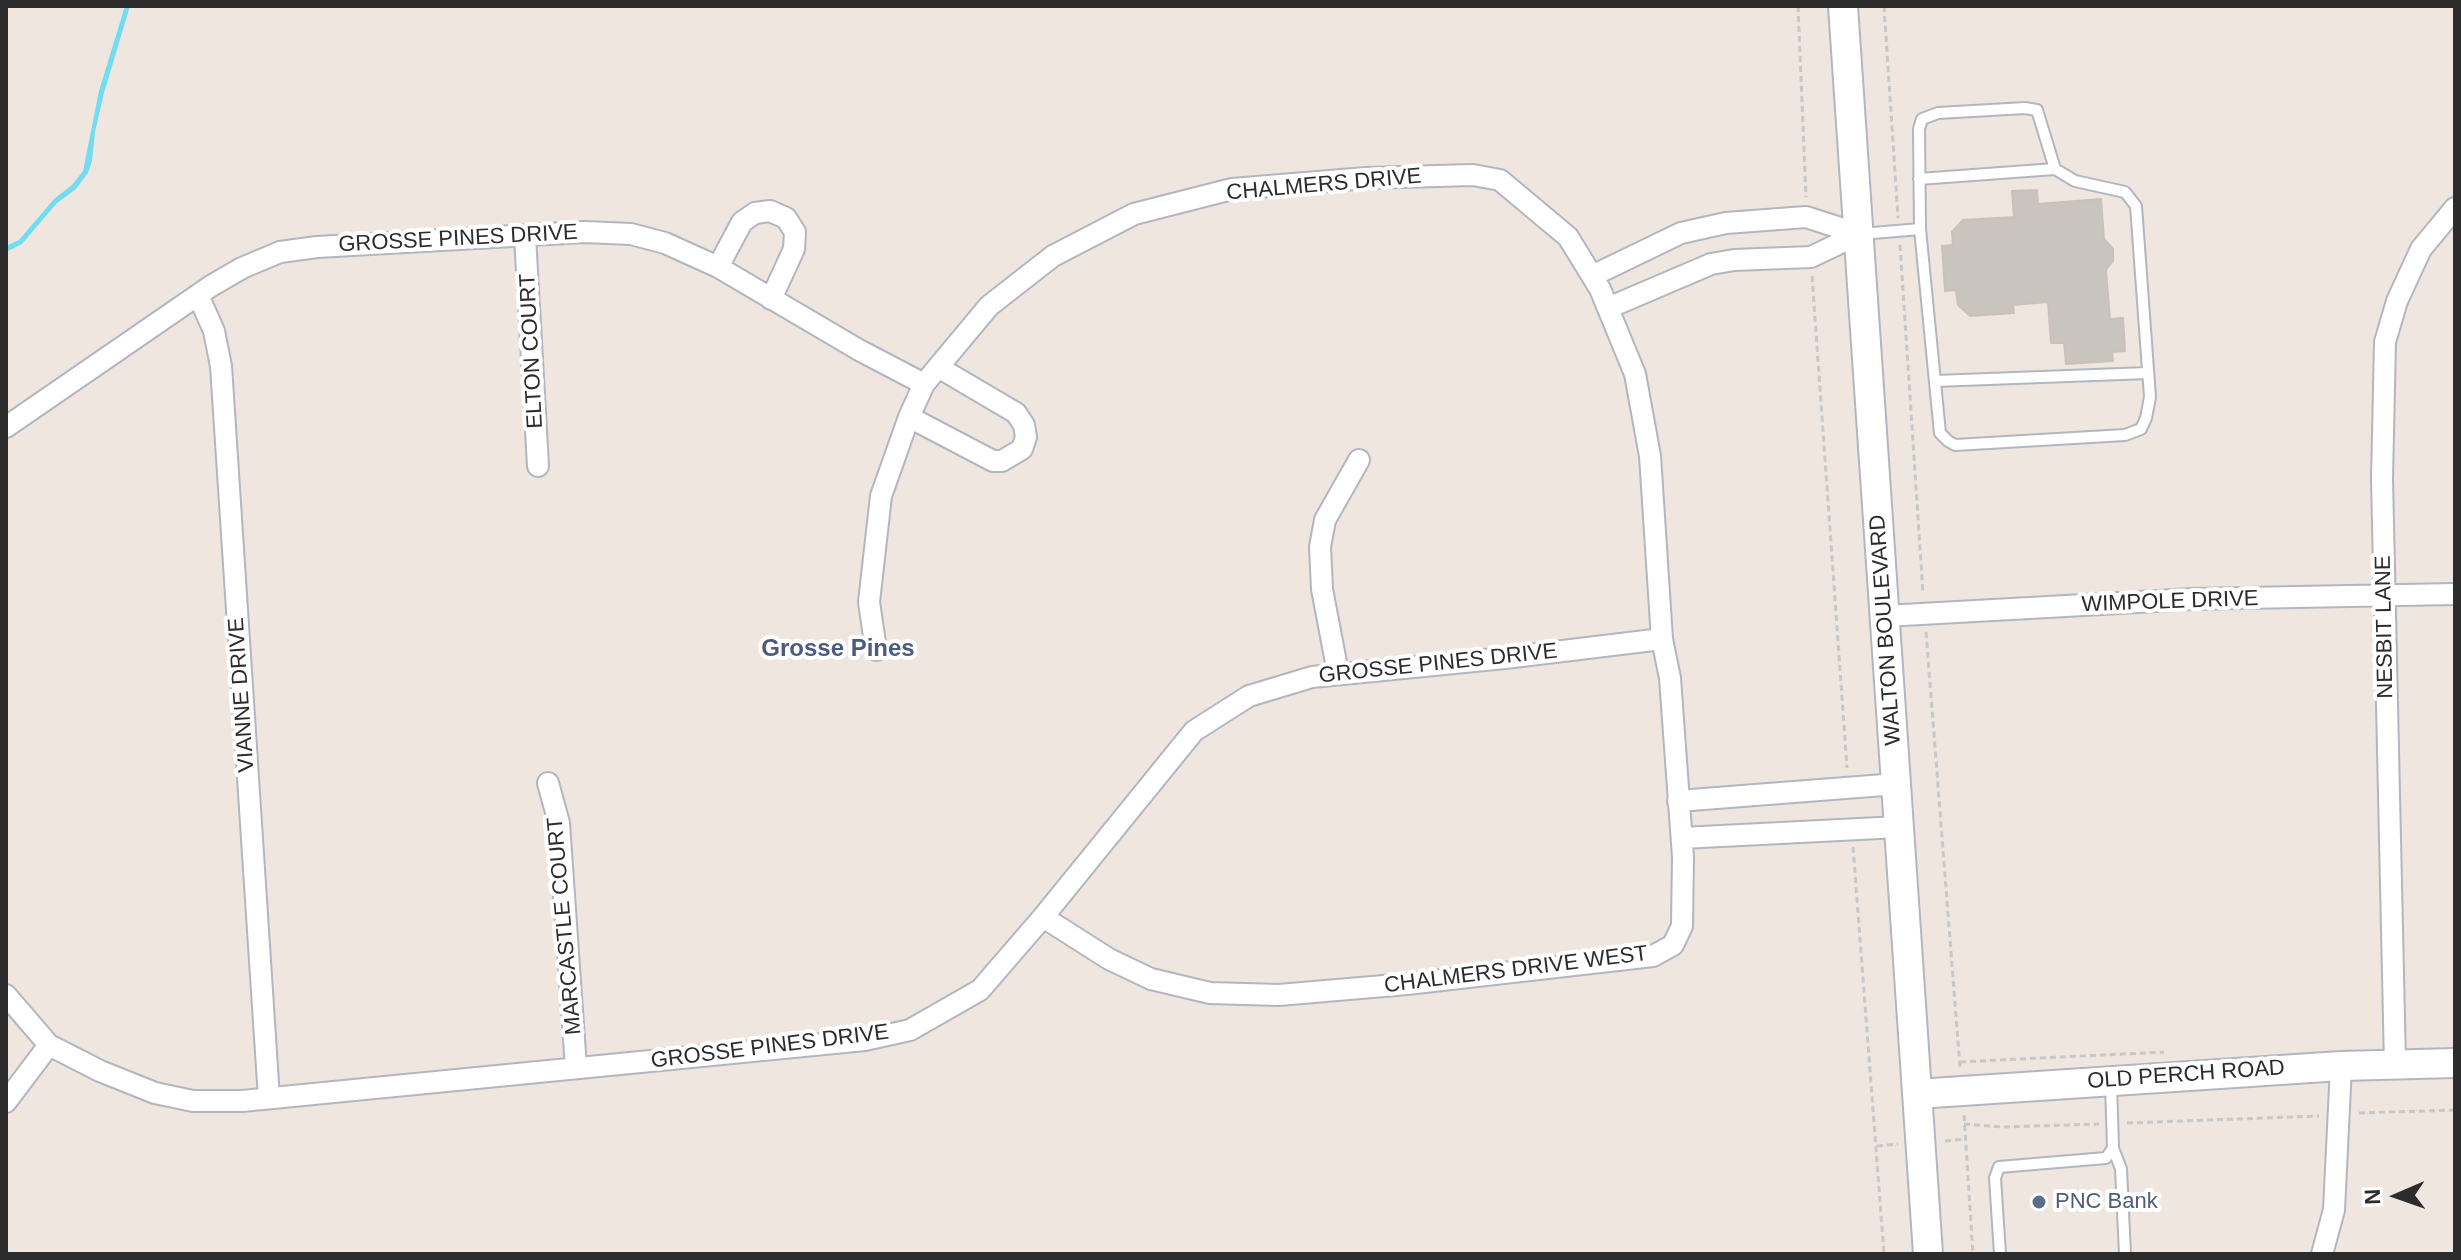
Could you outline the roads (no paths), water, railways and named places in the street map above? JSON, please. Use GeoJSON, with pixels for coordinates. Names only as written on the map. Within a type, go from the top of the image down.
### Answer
{"type":"FeatureCollection","features":[{"type":"Feature","properties":{"kind":"main road","name":"WALTON BOULEVARD"},"geometry":{"type":"LineString","coordinates":[[1843,6],[1928,1254]]}},
{"type":"Feature","properties":{"kind":"main road","name":"OLD PERCH ROAD"},"geometry":{"type":"LineString","coordinates":[[1917,1094],[2111,1079],[2455,1063]]}},
{"type":"Feature","properties":{"kind":"street","name":"CHALMERS DRIVE"},"geometry":{"type":"LineString","coordinates":[[876,650],[869,602],[881,496],[924,384],[989,306],[1053,256],[1134,214],[1232,189],[1473,175],[1500,180],[1568,237],[1600,291]]}},
{"type":"Feature","properties":{"kind":"street","name":"NESBIT LANE"},"geometry":{"type":"LineString","coordinates":[[2395,1064],[2382,479],[2385,342],[2397,301],[2421,249],[2455,208]]}},
{"type":"Feature","properties":{"kind":"street"},"geometry":{"type":"LineString","coordinates":[[718,267],[742,222],[755,213],[770,211],[786,218],[795,232],[794,249],[771,299]]}},
{"type":"Feature","properties":{"kind":"street"},"geometry":{"type":"LineString","coordinates":[[1600,291],[1681,233],[1726,223],[1806,217],[1859,234]]}},
{"type":"Feature","properties":{"kind":"street","name":"GROSSE PINES DRIVE"},"geometry":{"type":"LineString","coordinates":[[6,427],[198,295],[242,268],[280,252],[317,247],[584,232],[631,234],[665,243],[718,267],[924,384]]}},
{"type":"Feature","properties":{"kind":"street"},"geometry":{"type":"LineString","coordinates":[[1600,291],[1734,260],[1811,257],[1859,234]]}},
{"type":"Feature","properties":{"kind":"street","name":"ELTON COURT"},"geometry":{"type":"LineString","coordinates":[[525,236],[538,466]]}},
{"type":"Feature","properties":{"kind":"street","name":"CHALMERS DRIVE WEST"},"geometry":{"type":"LineString","coordinates":[[1043,917],[1109,959],[1151,979],[1210,993],[1279,995],[1407,984],[1653,956],[1673,945],[1682,926],[1682,838],[1670,678],[1662,639],[1650,456],[1635,374],[1600,291]]}},
{"type":"Feature","properties":{"kind":"street","name":"VIANNE DRIVE"},"geometry":{"type":"LineString","coordinates":[[198,295],[214,331],[221,366],[269,1098]]}},
{"type":"Feature","properties":{"kind":"street"},"geometry":{"type":"LineString","coordinates":[[909,417],[993,461],[1002,461],[1022,449],[1026,437],[1024,425],[1016,413],[938,367]]}},
{"type":"Feature","properties":{"kind":"street"},"geometry":{"type":"LineString","coordinates":[[1338,673],[1322,589],[1320,547],[1325,520],[1359,460]]}},
{"type":"Feature","properties":{"kind":"street","name":"WIMPOLE DRIVE"},"geometry":{"type":"LineString","coordinates":[[1885,616],[2192,599],[2455,594]]}},
{"type":"Feature","properties":{"kind":"street","name":"GROSSE PINES DRIVE"},"geometry":{"type":"LineString","coordinates":[[6,995],[49,1045],[100,1071],[155,1093],[193,1101],[269,1098],[865,1040],[910,1030],[980,990],[1194,731],[1249,696],[1312,677],[1338,673],[1505,658],[1662,639]]}},
{"type":"Feature","properties":{"kind":"street","name":"MARCASTLE COURT"},"geometry":{"type":"LineString","coordinates":[[548,783],[559,823],[576,1068]]}},
{"type":"Feature","properties":{"kind":"street"},"geometry":{"type":"LineString","coordinates":[[1678,801],[1897,784]]}},
{"type":"Feature","properties":{"kind":"street"},"geometry":{"type":"LineString","coordinates":[[1682,838],[1899,827]]}},
{"type":"Feature","properties":{"kind":"street"},"geometry":{"type":"LineString","coordinates":[[6,1102],[49,1045]]}},
{"type":"Feature","properties":{"kind":"street"},"geometry":{"type":"LineString","coordinates":[[2322,1254],[2334,1210],[2341,1066]]}},
{"type":"Feature","properties":{"kind":"lane"},"geometry":{"type":"LineString","coordinates":[[1919,179],[2055,169],[2075,181],[2125,192],[2136,206],[2150,397],[2141,429],[2125,435],[1955,445],[1940,433],[1920,229],[1919,179],[1919,129],[1922,119],[1938,113],[2037,110],[2055,169]]}},
{"type":"Feature","properties":{"kind":"lane"},"geometry":{"type":"LineString","coordinates":[[1859,234],[1920,229]]}},
{"type":"Feature","properties":{"kind":"lane"},"geometry":{"type":"LineString","coordinates":[[1935,381],[2148,373]]}},
{"type":"Feature","properties":{"kind":"lane"},"geometry":{"type":"LineString","coordinates":[[2111,1079],[2113,1148],[2121,1169],[2125,1254]]}},
{"type":"Feature","properties":{"kind":"lane"},"geometry":{"type":"LineString","coordinates":[[2000,1254],[1995,1178],[1999,1167],[2091,1161],[2106,1158],[2113,1148]]}},
{"type":"Feature","properties":{"kind":"water"},"geometry":{"type":"Polygon","coordinates":[[[125,6],[130,6],[104,93],[88,173],[22,244],[6,252],[6,246],[19,240],[83,171],[99,91],[125,6]]]}},
{"type":"Feature","properties":{"kind":"place","name":"PNC Bank"},"geometry":{"type":"Point","coordinates":[2039,1202]}},
{"type":"Feature","properties":{"kind":"district","name":"Grosse Pines"},"geometry":{"type":"Point","coordinates":[838,649]}}]}
